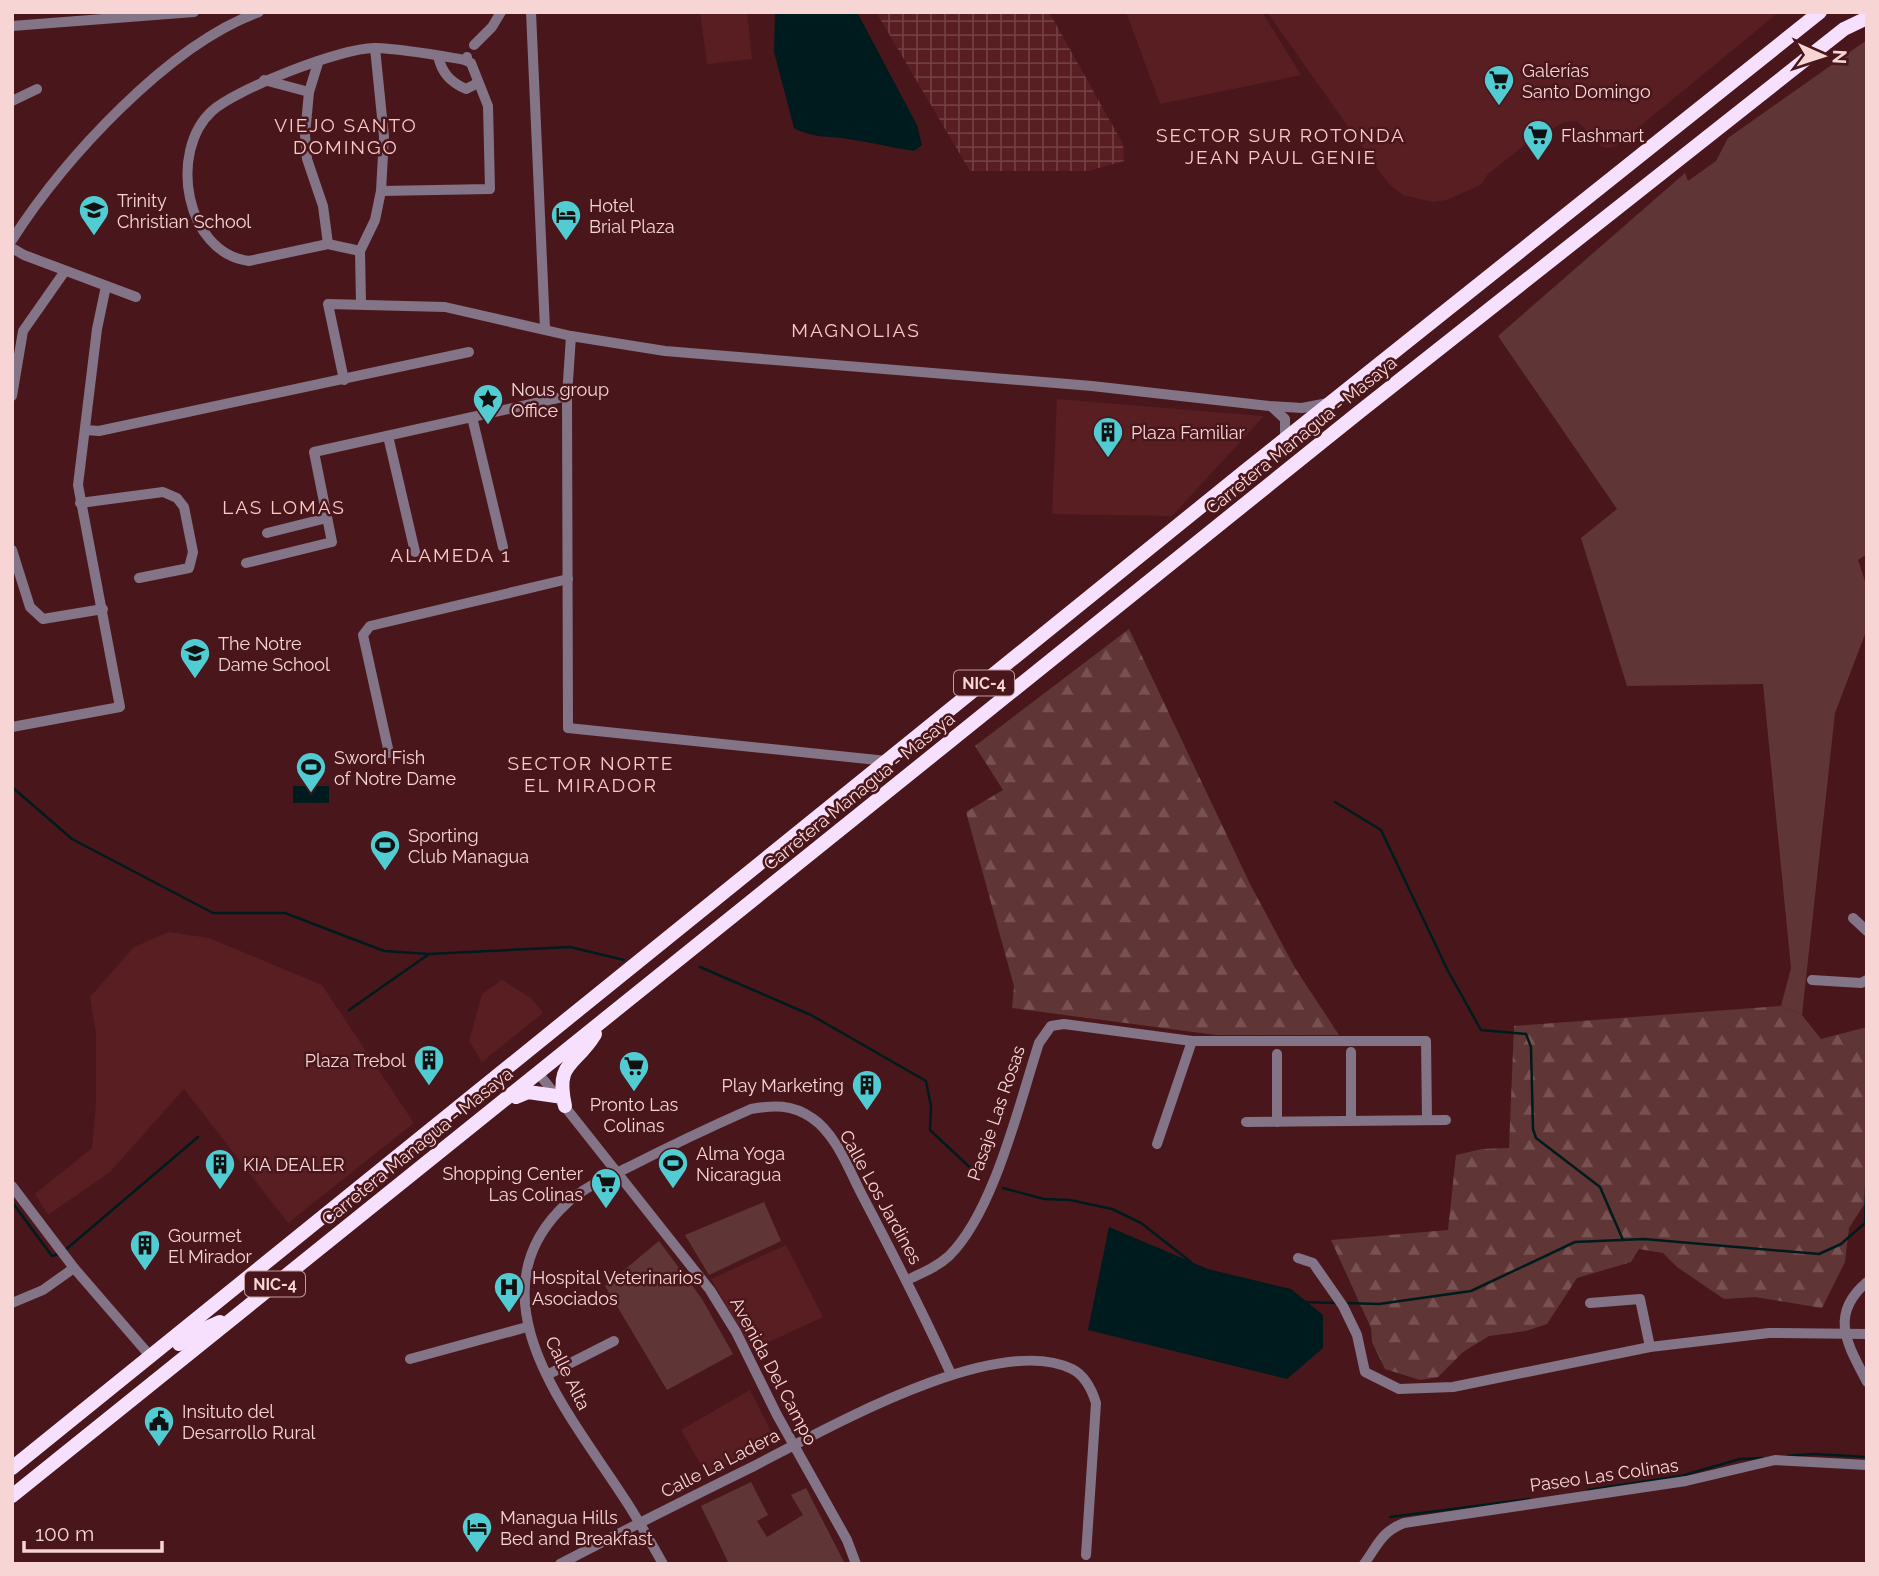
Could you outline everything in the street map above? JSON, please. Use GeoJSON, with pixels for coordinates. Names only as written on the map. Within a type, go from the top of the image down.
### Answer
{"type":"FeatureCollection","features":[{"type":"Feature","properties":{"kind":"highway","name":"Carretera Managua - Masaya"},"geometry":{"type":"LineString","coordinates":[[12,1468],[1285,440],[1820,12]]}},
{"type":"Feature","properties":{"kind":"highway","name":"Carretera Managua - Masaya"},"geometry":{"type":"LineString","coordinates":[[12,1496],[1421,363],[1844,29],[1867,18]]}},
{"type":"Feature","properties":{"kind":"highway"},"geometry":{"type":"LineString","coordinates":[[446,1117],[471,1106],[520,1069],[539,1073],[537,1060],[541,1050],[597,1006],[608,986]]}},
{"type":"Feature","properties":{"kind":"highway"},"geometry":{"type":"LineString","coordinates":[[505,1102],[528,1092],[560,1101],[564,1069],[587,1047],[602,1023]]}},
{"type":"Feature","properties":{"kind":"highway"},"geometry":{"type":"LineString","coordinates":[[86,1436],[105,1405],[143,1372],[151,1357],[161,1357],[192,1334],[233,1318]]}},
{"type":"Feature","properties":{"kind":"street"},"geometry":{"type":"LineString","coordinates":[[12,26],[194,12]]}},
{"type":"Feature","properties":{"kind":"street"},"geometry":{"type":"LineString","coordinates":[[474,45],[492,27],[501,12]]}},
{"type":"Feature","properties":{"kind":"street"},"geometry":{"type":"LineString","coordinates":[[531,12],[545,329]]}},
{"type":"Feature","properties":{"kind":"street"},"geometry":{"type":"LineString","coordinates":[[12,240],[76,156],[154,79],[210,35],[250,13]]}},
{"type":"Feature","properties":{"kind":"street"},"geometry":{"type":"LineString","coordinates":[[361,303],[360,251],[374,220],[381,191],[384,137],[375,48]]}},
{"type":"Feature","properties":{"kind":"street"},"geometry":{"type":"LineString","coordinates":[[360,251],[328,244],[249,261],[236,259],[203,235],[187,172],[189,150],[198,126],[214,109],[263,80],[361,49],[375,48],[466,58],[471,63],[488,106],[490,189],[381,191]]}},
{"type":"Feature","properties":{"kind":"street"},"geometry":{"type":"LineString","coordinates":[[438,56],[445,75],[456,85],[466,89],[478,83]]}},
{"type":"Feature","properties":{"kind":"street"},"geometry":{"type":"LineString","coordinates":[[318,63],[309,92],[305,135],[307,159],[323,206],[328,244]]}},
{"type":"Feature","properties":{"kind":"street"},"geometry":{"type":"LineString","coordinates":[[263,80],[309,92]]}},
{"type":"Feature","properties":{"kind":"street"},"geometry":{"type":"LineString","coordinates":[[12,101],[37,89]]}},
{"type":"Feature","properties":{"kind":"street"},"geometry":{"type":"LineString","coordinates":[[12,248],[24,255],[136,297]]}},
{"type":"Feature","properties":{"kind":"street"},"geometry":{"type":"LineString","coordinates":[[12,396],[23,331],[65,271]]}},
{"type":"Feature","properties":{"kind":"street"},"geometry":{"type":"LineString","coordinates":[[12,727],[120,707],[103,609],[80,503],[78,471],[106,286]]}},
{"type":"Feature","properties":{"kind":"street"},"geometry":{"type":"LineString","coordinates":[[344,380],[328,304],[445,307],[571,336],[665,351],[1092,386],[1269,406],[1302,408],[1334,401]]}},
{"type":"Feature","properties":{"kind":"street"},"geometry":{"type":"LineString","coordinates":[[571,336],[567,396],[568,728],[887,761]]}},
{"type":"Feature","properties":{"kind":"street"},"geometry":{"type":"LineString","coordinates":[[85,430],[99,431],[469,352]]}},
{"type":"Feature","properties":{"kind":"street"},"geometry":{"type":"LineString","coordinates":[[246,563],[332,542],[314,452],[567,396]]}},
{"type":"Feature","properties":{"kind":"street"},"geometry":{"type":"LineString","coordinates":[[1269,406],[1285,419],[1285,440]]}},
{"type":"Feature","properties":{"kind":"street"},"geometry":{"type":"LineString","coordinates":[[472,417],[503,547]]}},
{"type":"Feature","properties":{"kind":"street"},"geometry":{"type":"LineString","coordinates":[[388,436],[415,552]]}},
{"type":"Feature","properties":{"kind":"street"},"geometry":{"type":"LineString","coordinates":[[80,503],[163,492],[177,498],[184,507],[193,552],[189,568],[139,578]]}},
{"type":"Feature","properties":{"kind":"street"},"geometry":{"type":"LineString","coordinates":[[267,533],[327,518]]}},
{"type":"Feature","properties":{"kind":"street"},"geometry":{"type":"LineString","coordinates":[[12,550],[30,607],[43,619],[103,609]]}},
{"type":"Feature","properties":{"kind":"street"},"geometry":{"type":"LineString","coordinates":[[388,753],[363,635],[370,626],[568,579]]}},
{"type":"Feature","properties":{"kind":"street"},"geometry":{"type":"LineString","coordinates":[[1853,918],[1867,931]]}},
{"type":"Feature","properties":{"kind":"street"},"geometry":{"type":"LineString","coordinates":[[1812,980],[1861,983],[1867,980]]}},
{"type":"Feature","properties":{"kind":"street","name":"Pasaje Las Rosas"},"geometry":{"type":"LineString","coordinates":[[907,1280],[948,1257],[972,1226],[996,1172],[1039,1044],[1051,1026],[1064,1024],[1192,1041]]}},
{"type":"Feature","properties":{"kind":"street"},"geometry":{"type":"LineString","coordinates":[[1157,1144],[1192,1041],[1426,1041],[1427,1120]]}},
{"type":"Feature","properties":{"kind":"street"},"geometry":{"type":"LineString","coordinates":[[1351,1052],[1351,1121]]}},
{"type":"Feature","properties":{"kind":"street"},"geometry":{"type":"LineString","coordinates":[[1277,1054],[1277,1122]]}},
{"type":"Feature","properties":{"kind":"street","name":"Avenida Del Campo"},"geometry":{"type":"LineString","coordinates":[[539,1073],[710,1290],[736,1332],[793,1446],[847,1541],[856,1564]]}},
{"type":"Feature","properties":{"kind":"street","name":"Calle Los Jardines"},"geometry":{"type":"LineString","coordinates":[[619,1172],[751,1108],[774,1105],[790,1107],[813,1118],[838,1149],[907,1280],[951,1374]]}},
{"type":"Feature","properties":{"kind":"street"},"geometry":{"type":"LineString","coordinates":[[1246,1122],[1446,1121]]}},
{"type":"Feature","properties":{"kind":"street","name":"Calle Alta"},"geometry":{"type":"LineString","coordinates":[[619,1172],[586,1188],[549,1223],[528,1269],[524,1292],[527,1327],[563,1409],[663,1564]]}},
{"type":"Feature","properties":{"kind":"street"},"geometry":{"type":"LineString","coordinates":[[12,1186],[74,1268],[151,1357]]}},
{"type":"Feature","properties":{"kind":"street"},"geometry":{"type":"LineString","coordinates":[[1298,1258],[1314,1263],[1343,1306],[1357,1335],[1365,1372],[1399,1389],[1453,1388],[1650,1347],[1769,1334],[1867,1334]]}},
{"type":"Feature","properties":{"kind":"street"},"geometry":{"type":"LineString","coordinates":[[12,1303],[43,1290],[74,1268]]}},
{"type":"Feature","properties":{"kind":"street"},"geometry":{"type":"LineString","coordinates":[[1867,1282],[1854,1292],[1846,1310],[1844,1334],[1867,1382]]}},
{"type":"Feature","properties":{"kind":"street"},"geometry":{"type":"LineString","coordinates":[[1590,1303],[1640,1299],[1650,1347]]}},
{"type":"Feature","properties":{"kind":"street"},"geometry":{"type":"LineString","coordinates":[[410,1359],[527,1327]]}},
{"type":"Feature","properties":{"kind":"street"},"geometry":{"type":"LineString","coordinates":[[547,1375],[614,1341]]}},
{"type":"Feature","properties":{"kind":"street","name":"Calle La Ladera"},"geometry":{"type":"LineString","coordinates":[[560,1564],[871,1406],[951,1374],[1024,1361],[1050,1362],[1073,1369],[1091,1388],[1097,1406],[1086,1555]]}},
{"type":"Feature","properties":{"kind":"street","name":"Paseo Las Colinas"},"geometry":{"type":"LineString","coordinates":[[1364,1564],[1380,1537],[1389,1529],[1404,1523],[1686,1481],[1774,1460],[1867,1465]]}},
{"type":"Feature","properties":{"kind":"shaded area"},"geometry":{"type":"Polygon","coordinates":[[[700,12],[747,12],[752,59],[707,64],[700,12]]]}},
{"type":"Feature","properties":{"kind":"shaded area"},"geometry":{"type":"Polygon","coordinates":[[[876,12],[1049,12],[1123,144],[1124,161],[1088,171],[970,171],[876,12]]]}},
{"type":"Feature","properties":{"kind":"shaded area"},"geometry":{"type":"Polygon","coordinates":[[[1126,12],[1262,12],[1301,75],[1160,104],[1126,12]]]}},
{"type":"Feature","properties":{"kind":"shaded area","name":"Galerías Santo Domingo"},"geometry":{"type":"Polygon","coordinates":[[[1267,12],[1779,12],[1616,146],[1601,146],[1577,121],[1564,122],[1527,143],[1487,175],[1482,184],[1447,200],[1433,202],[1403,195],[1388,183],[1267,12]]]}},
{"type":"Feature","properties":{"kind":"shaded area","name":"Plaza Familiar"},"geometry":{"type":"Polygon","coordinates":[[[1057,399],[1264,416],[1172,516],[1052,514],[1057,399]]]}},
{"type":"Feature","properties":{"kind":"shaded area"},"geometry":{"type":"Polygon","coordinates":[[[169,932],[209,938],[322,985],[414,1123],[288,1223],[184,1089],[110,1172],[48,1215],[35,1194],[92,1148],[96,1102],[96,1033],[90,997],[134,947],[169,932]]]}},
{"type":"Feature","properties":{"kind":"shaded area"},"geometry":{"type":"Polygon","coordinates":[[[502,980],[531,998],[543,1013],[482,1062],[469,1041],[482,994],[502,980]]]}},
{"type":"Feature","properties":{"kind":"shaded area"},"geometry":{"type":"Polygon","coordinates":[[[786,1245],[823,1317],[752,1350],[711,1279],[786,1245]]]}},
{"type":"Feature","properties":{"kind":"shaded area"},"geometry":{"type":"Polygon","coordinates":[[[750,1390],[775,1439],[706,1474],[681,1430],[750,1390]]]}},
{"type":"Feature","properties":{"kind":"green space"},"geometry":{"type":"Polygon","coordinates":[[[1867,40],[1867,554],[1858,560],[1867,587],[1867,629],[1835,713],[1802,1015],[1781,1006],[1791,968],[1763,684],[1627,686],[1581,538],[1617,509],[1498,336],[1685,173],[1688,181],[1716,161],[1728,138],[1867,40]]]}},
{"type":"Feature","properties":{"kind":"green space"},"geometry":{"type":"Polygon","coordinates":[[[1129,629],[1250,884],[1295,968],[1339,1035],[1216,1035],[1012,1008],[1014,986],[966,812],[1003,790],[975,746],[1129,629]]]}},
{"type":"Feature","properties":{"kind":"green space"},"geometry":{"type":"Polygon","coordinates":[[[1781,1006],[1802,1015],[1821,1039],[1867,1027],[1867,1200],[1849,1228],[1845,1262],[1822,1308],[1755,1297],[1724,1299],[1677,1267],[1663,1253],[1639,1249],[1631,1262],[1577,1278],[1547,1324],[1526,1331],[1489,1336],[1463,1352],[1438,1377],[1420,1380],[1385,1369],[1372,1342],[1371,1328],[1331,1240],[1448,1230],[1456,1155],[1482,1149],[1509,1148],[1514,1026],[1781,1006]]]}},
{"type":"Feature","properties":{"kind":"green space"},"geometry":{"type":"Polygon","coordinates":[[[764,1202],[781,1241],[709,1275],[685,1235],[764,1202]]]}},
{"type":"Feature","properties":{"kind":"green space"},"geometry":{"type":"Polygon","coordinates":[[[659,1241],[702,1299],[733,1354],[667,1390],[605,1286],[659,1241]]]}},
{"type":"Feature","properties":{"kind":"green space"},"geometry":{"type":"Polygon","coordinates":[[[751,1482],[768,1515],[757,1521],[767,1537],[803,1515],[791,1495],[806,1488],[845,1564],[729,1564],[701,1506],[751,1482]]]}},
{"type":"Feature","properties":{"kind":"water"},"geometry":{"type":"Polygon","coordinates":[[[775,12],[857,12],[917,125],[922,145],[914,151],[814,135],[794,128],[774,52],[775,12]]]}},
{"type":"Feature","properties":{"kind":"water","name":"Sword Fish of Notre Dame"},"geometry":{"type":"Polygon","coordinates":[[[293,786],[329,786],[329,803],[293,803],[293,786]]]}},
{"type":"Feature","properties":{"kind":"water"},"geometry":{"type":"Polygon","coordinates":[[[1109,1227],[1208,1269],[1291,1289],[1323,1315],[1323,1348],[1287,1379],[1088,1330],[1109,1227]]]}},
{"type":"Feature","properties":{"kind":"waterway"},"geometry":{"type":"LineString","coordinates":[[12,787],[72,839],[213,913],[285,913],[384,951],[429,954]]}},
{"type":"Feature","properties":{"kind":"waterway"},"geometry":{"type":"LineString","coordinates":[[1335,802],[1381,830],[1448,971],[1481,1030],[1526,1034],[1531,1047],[1533,1129],[1536,1138],[1600,1187],[1623,1240]]}},
{"type":"Feature","properties":{"kind":"waterway"},"geometry":{"type":"LineString","coordinates":[[349,1010],[429,954],[570,947],[624,960]]}},
{"type":"Feature","properties":{"kind":"waterway"},"geometry":{"type":"LineString","coordinates":[[700,967],[811,1015],[926,1081],[931,1106],[930,1130],[978,1175]]}},
{"type":"Feature","properties":{"kind":"waterway"},"geometry":{"type":"LineString","coordinates":[[64,1251],[198,1137]]}},
{"type":"Feature","properties":{"kind":"waterway"},"geometry":{"type":"LineString","coordinates":[[1345,1303],[1379,1304],[1471,1291],[1575,1242],[1644,1239],[1819,1254],[1841,1244],[1865,1223],[1867,1159]]}},
{"type":"Feature","properties":{"kind":"waterway"},"geometry":{"type":"LineString","coordinates":[[1003,1188],[1044,1199],[1070,1200],[1112,1209],[1141,1223],[1191,1262]]}},
{"type":"Feature","properties":{"kind":"waterway"},"geometry":{"type":"LineString","coordinates":[[12,1202],[52,1256],[58,1254]]}},
{"type":"Feature","properties":{"kind":"waterway"},"geometry":{"type":"LineString","coordinates":[[1303,1302],[1335,1303]]}},
{"type":"Feature","properties":{"kind":"waterway"},"geometry":{"type":"LineString","coordinates":[[1787,1456],[1814,1454],[1867,1457]]}},
{"type":"Feature","properties":{"kind":"waterway"},"geometry":{"type":"LineString","coordinates":[[1588,1490],[1681,1476],[1740,1459],[1763,1458]]}},
{"type":"Feature","properties":{"kind":"waterway"},"geometry":{"type":"LineString","coordinates":[[1390,1517],[1529,1499]]}},
{"type":"Feature","properties":{"kind":"place","name":"Galerías Santo Domingo"},"geometry":{"type":"Point","coordinates":[1499,107]}},
{"type":"Feature","properties":{"kind":"place","name":"Flashmart"},"geometry":{"type":"Point","coordinates":[1538,162]}},
{"type":"Feature","properties":{"kind":"place","name":"Trinity Christian School"},"geometry":{"type":"Point","coordinates":[94,237]}},
{"type":"Feature","properties":{"kind":"place","name":"Hotel Brial Plaza"},"geometry":{"type":"Point","coordinates":[566,242]}},
{"type":"Feature","properties":{"kind":"place","name":"Nous group Office"},"geometry":{"type":"Point","coordinates":[488,426]}},
{"type":"Feature","properties":{"kind":"place","name":"Plaza Familiar"},"geometry":{"type":"Point","coordinates":[1108,459]}},
{"type":"Feature","properties":{"kind":"place","name":"The Notre Dame School"},"geometry":{"type":"Point","coordinates":[195,680]}},
{"type":"Feature","properties":{"kind":"place","name":"Sword Fish of Notre Dame"},"geometry":{"type":"Point","coordinates":[311,794]}},
{"type":"Feature","properties":{"kind":"place","name":"Sporting Club Managua"},"geometry":{"type":"Point","coordinates":[385,872]}},
{"type":"Feature","properties":{"kind":"place","name":"Plaza Trebol"},"geometry":{"type":"Point","coordinates":[429,1087]}},
{"type":"Feature","properties":{"kind":"place","name":"Pronto Las Colinas"},"geometry":{"type":"Point","coordinates":[634,1093]}},
{"type":"Feature","properties":{"kind":"place","name":"Play Marketing"},"geometry":{"type":"Point","coordinates":[867,1112]}},
{"type":"Feature","properties":{"kind":"place","name":"Alma Yoga Nicaragua"},"geometry":{"type":"Point","coordinates":[673,1190]}},
{"type":"Feature","properties":{"kind":"place","name":"KIA DEALER"},"geometry":{"type":"Point","coordinates":[220,1191]}},
{"type":"Feature","properties":{"kind":"place","name":"Shopping Center Las Colinas"},"geometry":{"type":"Point","coordinates":[606,1210]}},
{"type":"Feature","properties":{"kind":"place","name":"Gourmet El Mirador"},"geometry":{"type":"Point","coordinates":[145,1272]}},
{"type":"Feature","properties":{"kind":"place","name":"Hospital Veterinarios Asociados"},"geometry":{"type":"Point","coordinates":[509,1314]}},
{"type":"Feature","properties":{"kind":"place","name":"Insituto del Desarrollo Rural"},"geometry":{"type":"Point","coordinates":[159,1448]}},
{"type":"Feature","properties":{"kind":"place","name":"Managua Hills Bed and Breakfast"},"geometry":{"type":"Point","coordinates":[477,1554]}},
{"type":"Feature","properties":{"kind":"district","name":"VIEJO SANTO DOMINGO"},"geometry":{"type":"Point","coordinates":[346,136]}},
{"type":"Feature","properties":{"kind":"district","name":"SECTOR SUR ROTONDA JEAN PAUL GENIE"},"geometry":{"type":"Point","coordinates":[1281,146]}},
{"type":"Feature","properties":{"kind":"district","name":"MAGNOLIAS"},"geometry":{"type":"Point","coordinates":[856,330]}},
{"type":"Feature","properties":{"kind":"district","name":"LAS LOMAS"},"geometry":{"type":"Point","coordinates":[284,507]}},
{"type":"Feature","properties":{"kind":"district","name":"ALAMEDA 1"},"geometry":{"type":"Point","coordinates":[451,555]}},
{"type":"Feature","properties":{"kind":"district","name":"SECTOR NORTE EL MIRADOR"},"geometry":{"type":"Point","coordinates":[591,774]}}]}
